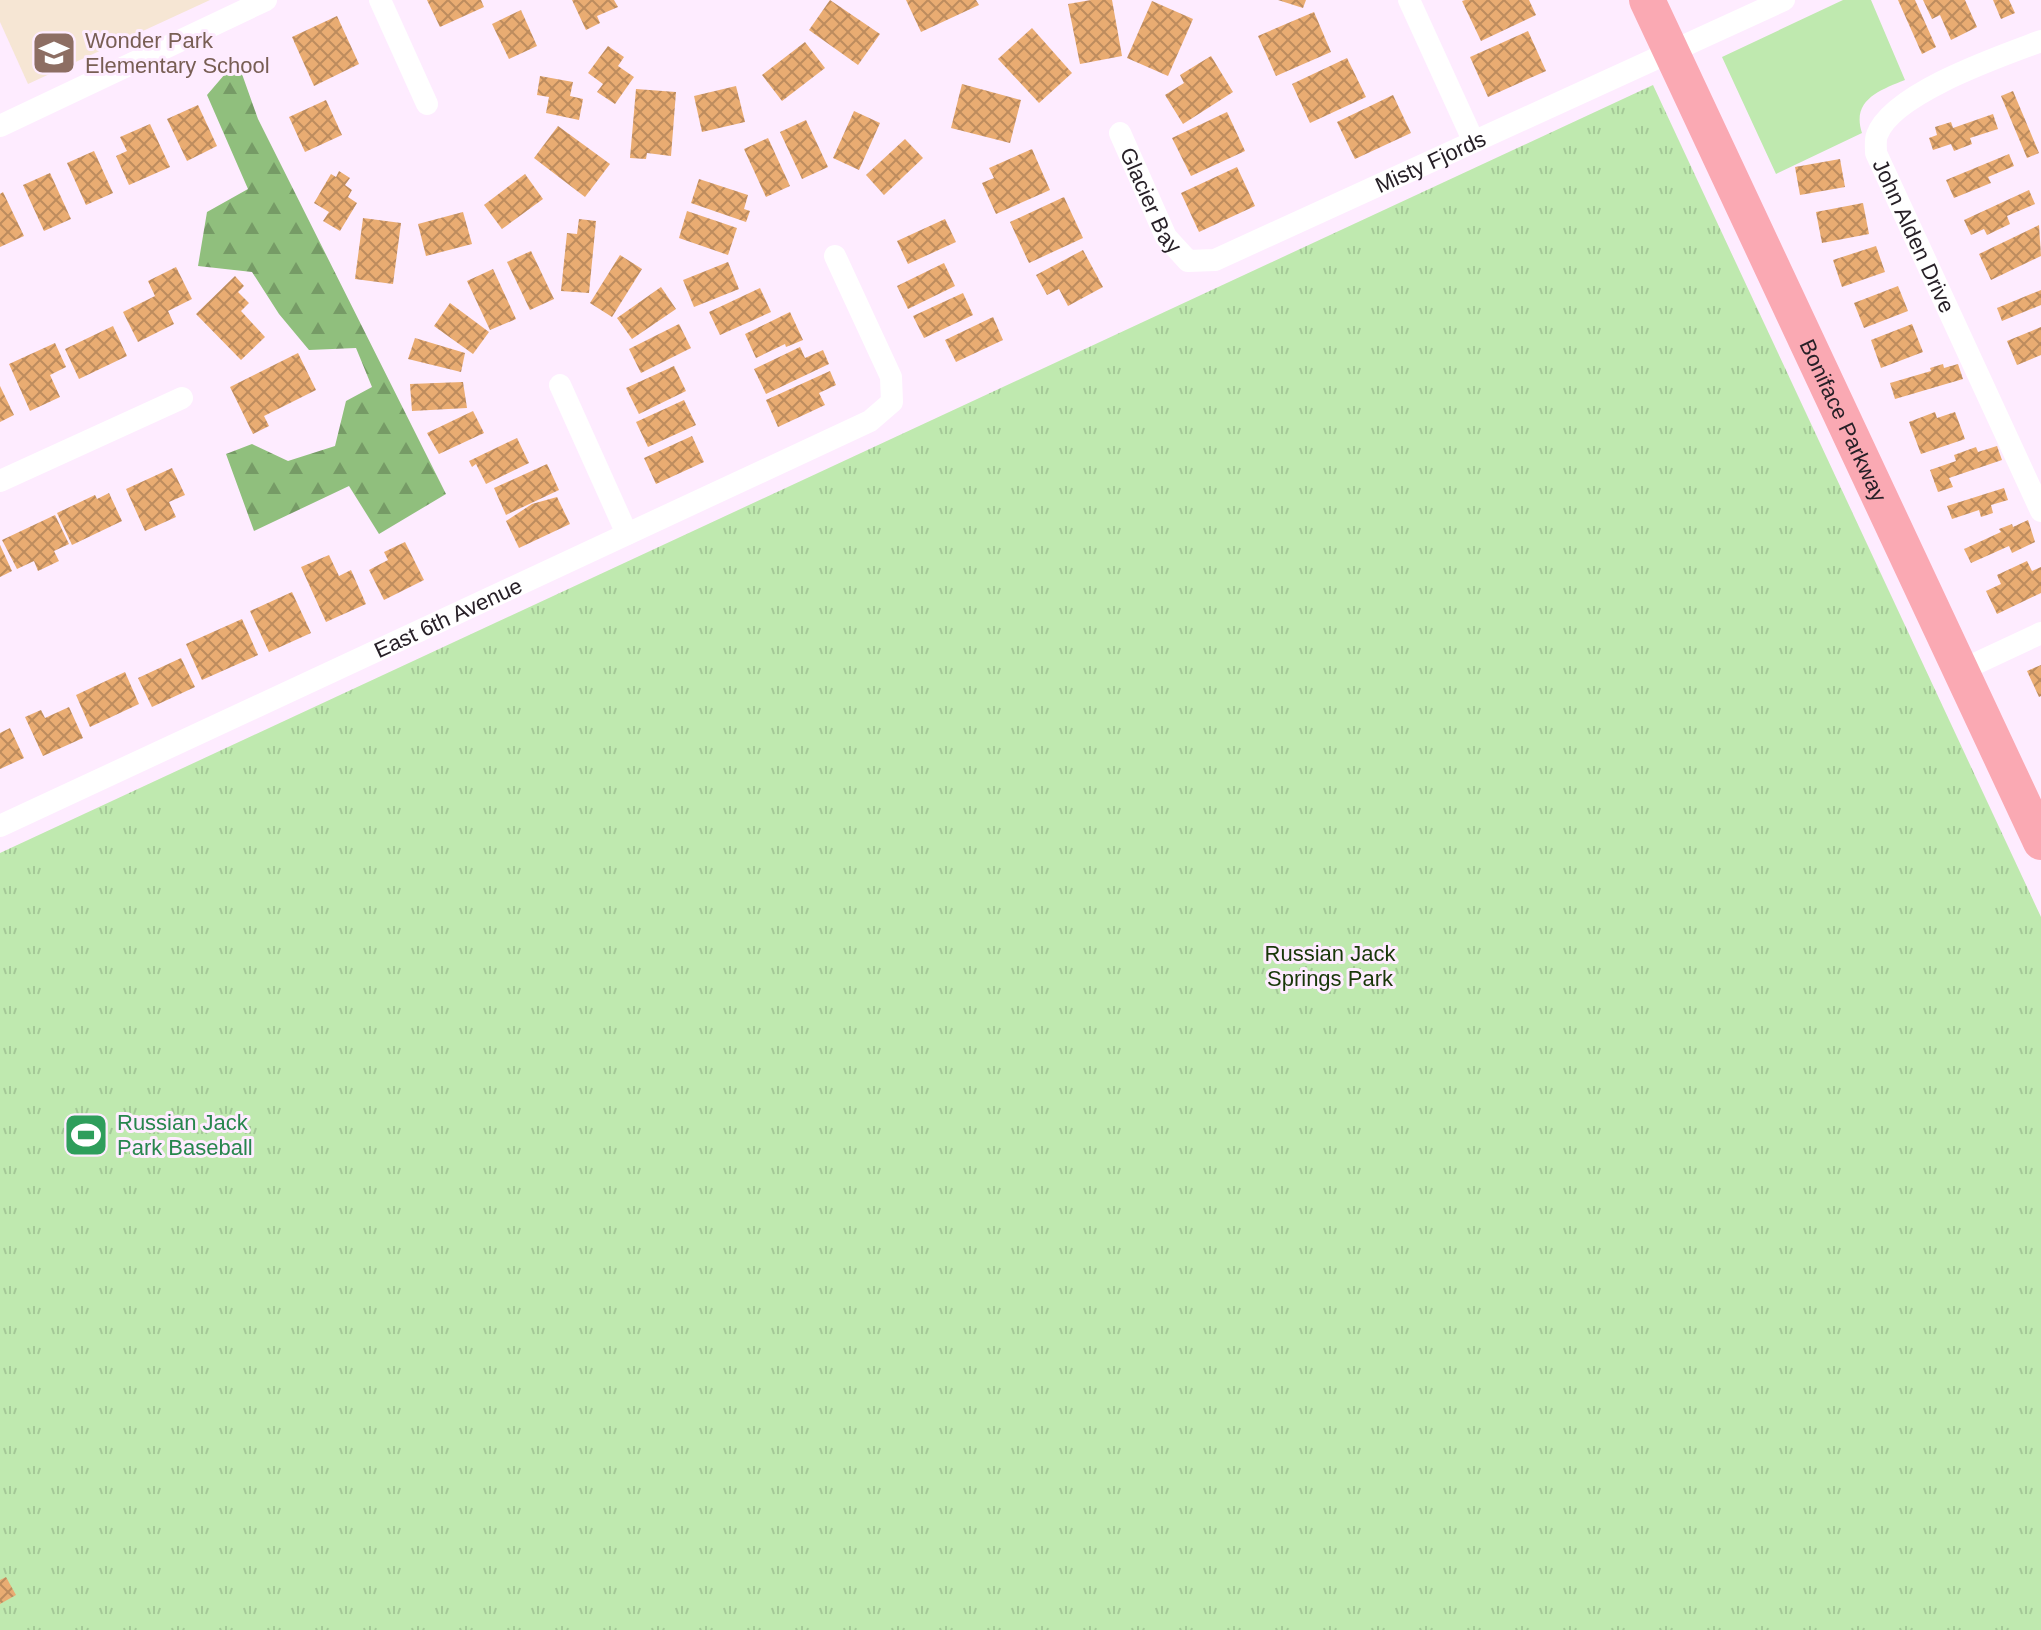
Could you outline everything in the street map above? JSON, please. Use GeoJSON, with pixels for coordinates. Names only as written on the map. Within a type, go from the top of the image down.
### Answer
{"type":"FeatureCollection","features":[{"type":"Feature","properties":{"kind":"main road","name":"Boniface Parkway"},"geometry":{"type":"LineString","coordinates":[[1647,0],[2041,842]]}},
{"type":"Feature","properties":{"kind":"street"},"geometry":{"type":"LineString","coordinates":[[0,126],[266,0]]}},
{"type":"Feature","properties":{"kind":"street"},"geometry":{"type":"LineString","coordinates":[[380,0],[427,104]]}},
{"type":"Feature","properties":{"kind":"street"},"geometry":{"type":"LineString","coordinates":[[1409,0],[1473,140]]}},
{"type":"Feature","properties":{"kind":"street"},"geometry":{"type":"LineString","coordinates":[[1672,52],[1784,0]]}},
{"type":"Feature","properties":{"kind":"street","name":"John Alden Drive"},"geometry":{"type":"LineString","coordinates":[[2041,41],[1976,66],[1897,108],[1876,137],[1876,153],[2041,511]]}},
{"type":"Feature","properties":{"kind":"street","name":"Misty Fjords"},"geometry":{"type":"LineString","coordinates":[[1188,261],[1215,260],[1672,52]]}},
{"type":"Feature","properties":{"kind":"street","name":"Glacier Bay"},"geometry":{"type":"LineString","coordinates":[[1120,133],[1166,237],[1188,261]]}},
{"type":"Feature","properties":{"kind":"street","name":"East 6th Avenue"},"geometry":{"type":"LineString","coordinates":[[0,826],[870,421],[892,402],[891,377],[835,256]]}},
{"type":"Feature","properties":{"kind":"street"},"geometry":{"type":"LineString","coordinates":[[560,385],[627,534]]}},
{"type":"Feature","properties":{"kind":"street"},"geometry":{"type":"LineString","coordinates":[[0,481],[182,398]]}},
{"type":"Feature","properties":{"kind":"street"},"geometry":{"type":"LineString","coordinates":[[1962,670],[2041,633]]}},
{"type":"Feature","properties":{"kind":"shaded area","name":"Wonder Park Elementary School"},"geometry":{"type":"Polygon","coordinates":[[[0,0],[210,0],[28,84],[0,22],[0,0]]]}},
{"type":"Feature","properties":{"kind":"green space"},"geometry":{"type":"Polygon","coordinates":[[[1843,0],[1871,0],[1905,80],[1878,92],[1864,104],[1860,122],[1862,133],[1776,174],[1722,57],[1843,0]]]}},
{"type":"Feature","properties":{"kind":"green space"},"geometry":{"type":"Polygon","coordinates":[[[237,60],[258,119],[446,494],[379,534],[349,486],[254,531],[226,454],[252,444],[288,461],[335,446],[346,401],[372,387],[356,348],[309,350],[279,314],[252,272],[198,266],[207,212],[248,189],[207,95],[237,60]]]}},
{"type":"Feature","properties":{"kind":"green space","name":"Russian Jack Springs Park"},"geometry":{"type":"Polygon","coordinates":[[[1653,85],[2041,917],[2041,1630],[0,1630],[0,853],[1653,85]]]}},
{"type":"Feature","properties":{"kind":"building"},"geometry":{"type":"Polygon","coordinates":[[[427,0],[481,0],[484,7],[440,27],[427,0]]]}},
{"type":"Feature","properties":{"kind":"building"},"geometry":{"type":"Polygon","coordinates":[[[572,0],[614,0],[618,7],[597,16],[600,23],[586,30],[572,0]]]}},
{"type":"Feature","properties":{"kind":"building"},"geometry":{"type":"Polygon","coordinates":[[[830,0],[880,34],[858,65],[809,30],[830,0]]]}},
{"type":"Feature","properties":{"kind":"building"},"geometry":{"type":"Polygon","coordinates":[[[906,0],[976,0],[979,5],[921,32],[906,0]]]}},
{"type":"Feature","properties":{"kind":"building"},"geometry":{"type":"Polygon","coordinates":[[[1112,0],[1122,56],[1080,64],[1068,4],[1112,0]]]}},
{"type":"Feature","properties":{"kind":"building"},"geometry":{"type":"Polygon","coordinates":[[[1278,0],[1306,0],[1303,8],[1278,0]]]}},
{"type":"Feature","properties":{"kind":"building"},"geometry":{"type":"Polygon","coordinates":[[[1529,0],[1536,15],[1481,41],[1462,1],[1529,0]]]}},
{"type":"Feature","properties":{"kind":"building"},"geometry":{"type":"Polygon","coordinates":[[[1898,0],[1915,0],[1936,47],[1922,54],[1898,0]]]}},
{"type":"Feature","properties":{"kind":"building"},"geometry":{"type":"Polygon","coordinates":[[[1923,0],[1965,0],[1977,27],[1951,40],[1940,15],[1932,19],[1923,0]]]}},
{"type":"Feature","properties":{"kind":"building"},"geometry":{"type":"Polygon","coordinates":[[[1993,0],[2009,0],[2015,13],[2001,19],[1993,0]]]}},
{"type":"Feature","properties":{"kind":"building"},"geometry":{"type":"Polygon","coordinates":[[[1152,1],[1193,19],[1168,76],[1127,58],[1152,1]]]}},
{"type":"Feature","properties":{"kind":"building"},"geometry":{"type":"Polygon","coordinates":[[[521,10],[537,46],[509,59],[492,24],[521,10]]]}},
{"type":"Feature","properties":{"kind":"building"},"geometry":{"type":"Polygon","coordinates":[[[1314,12],[1331,52],[1276,76],[1258,36],[1314,12]]]}},
{"type":"Feature","properties":{"kind":"building"},"geometry":{"type":"Polygon","coordinates":[[[337,16],[359,64],[314,86],[292,37],[337,16]]]}},
{"type":"Feature","properties":{"kind":"building"},"geometry":{"type":"Polygon","coordinates":[[[1032,28],[1072,73],[1039,103],[998,59],[1032,28]]]}},
{"type":"Feature","properties":{"kind":"building"},"geometry":{"type":"Polygon","coordinates":[[[1528,31],[1546,71],[1488,97],[1470,57],[1528,31]]]}},
{"type":"Feature","properties":{"kind":"building"},"geometry":{"type":"Polygon","coordinates":[[[805,42],[825,68],[782,101],[762,75],[805,42]]]}},
{"type":"Feature","properties":{"kind":"building"},"geometry":{"type":"Polygon","coordinates":[[[608,46],[624,57],[618,66],[634,77],[615,104],[597,92],[603,84],[588,73],[608,46]]]}},
{"type":"Feature","properties":{"kind":"building"},"geometry":{"type":"Polygon","coordinates":[[[1211,56],[1233,92],[1183,124],[1165,95],[1184,83],[1180,75],[1211,56]]]}},
{"type":"Feature","properties":{"kind":"building"},"geometry":{"type":"Polygon","coordinates":[[[1347,58],[1366,97],[1310,123],[1292,84],[1347,58]]]}},
{"type":"Feature","properties":{"kind":"building"},"geometry":{"type":"Polygon","coordinates":[[[540,76],[573,82],[570,96],[583,99],[579,120],[546,113],[549,97],[537,95],[540,76]]]}},
{"type":"Feature","properties":{"kind":"building"},"geometry":{"type":"Polygon","coordinates":[[[962,84],[1021,100],[1010,143],[951,128],[962,84]]]}},
{"type":"Feature","properties":{"kind":"building"},"geometry":{"type":"Polygon","coordinates":[[[736,86],[745,122],[702,132],[694,96],[736,86]]]}},
{"type":"Feature","properties":{"kind":"building"},"geometry":{"type":"Polygon","coordinates":[[[636,89],[676,92],[671,156],[647,153],[646,159],[630,158],[636,89]]]}},
{"type":"Feature","properties":{"kind":"building"},"geometry":{"type":"Polygon","coordinates":[[[2013,91],[2039,153],[2027,158],[2001,96],[2013,91]]]}},
{"type":"Feature","properties":{"kind":"building"},"geometry":{"type":"Polygon","coordinates":[[[1393,95],[1411,133],[1355,159],[1337,122],[1393,95]]]}},
{"type":"Feature","properties":{"kind":"building"},"geometry":{"type":"Polygon","coordinates":[[[326,100],[342,135],[305,152],[289,117],[326,100]]]}},
{"type":"Feature","properties":{"kind":"building"},"geometry":{"type":"Polygon","coordinates":[[[198,105],[217,146],[187,161],[167,119],[198,105]]]}},
{"type":"Feature","properties":{"kind":"building"},"geometry":{"type":"Polygon","coordinates":[[[854,111],[880,123],[859,170],[833,158],[854,111]]]}},
{"type":"Feature","properties":{"kind":"building"},"geometry":{"type":"Polygon","coordinates":[[[1227,112],[1245,151],[1191,176],[1172,138],[1227,112]]]}},
{"type":"Feature","properties":{"kind":"building"},"geometry":{"type":"Polygon","coordinates":[[[1993,114],[1998,129],[1970,138],[1972,144],[1954,151],[1951,144],[1933,150],[1929,138],[1937,135],[1935,127],[1951,122],[1953,128],[1993,114]]]}},
{"type":"Feature","properties":{"kind":"building"},"geometry":{"type":"Polygon","coordinates":[[[806,120],[828,167],[802,179],[780,132],[806,120]]]}},
{"type":"Feature","properties":{"kind":"building"},"geometry":{"type":"Polygon","coordinates":[[[150,124],[170,167],[129,185],[116,156],[127,151],[120,137],[150,124]]]}},
{"type":"Feature","properties":{"kind":"building"},"geometry":{"type":"Polygon","coordinates":[[[558,126],[610,164],[585,197],[534,158],[558,126]]]}},
{"type":"Feature","properties":{"kind":"building"},"geometry":{"type":"Polygon","coordinates":[[[768,138],[790,186],[766,197],[744,149],[768,138]]]}},
{"type":"Feature","properties":{"kind":"building"},"geometry":{"type":"Polygon","coordinates":[[[905,139],[923,158],[884,195],[866,175],[905,139]]]}},
{"type":"Feature","properties":{"kind":"building"},"geometry":{"type":"Polygon","coordinates":[[[1032,149],[1050,190],[996,214],[982,183],[994,178],[989,168],[1032,149]]]}},
{"type":"Feature","properties":{"kind":"building"},"geometry":{"type":"Polygon","coordinates":[[[94,151],[113,193],[86,205],[67,163],[94,151]]]}},
{"type":"Feature","properties":{"kind":"building"},"geometry":{"type":"Polygon","coordinates":[[[2009,154],[2014,166],[1988,177],[1991,183],[1954,198],[1946,180],[2009,154]]]}},
{"type":"Feature","properties":{"kind":"building"},"geometry":{"type":"Polygon","coordinates":[[[1840,159],[1845,187],[1800,195],[1795,167],[1840,159]]]}},
{"type":"Feature","properties":{"kind":"building"},"geometry":{"type":"Polygon","coordinates":[[[1237,167],[1255,206],[1199,232],[1181,193],[1237,167]]]}},
{"type":"Feature","properties":{"kind":"building"},"geometry":{"type":"Polygon","coordinates":[[[339,171],[350,178],[345,185],[352,190],[348,197],[357,203],[340,231],[323,221],[329,212],[314,203],[331,174],[336,177],[339,171]]]}},
{"type":"Feature","properties":{"kind":"building"},"geometry":{"type":"Polygon","coordinates":[[[50,173],[71,219],[44,231],[23,185],[50,173]]]}},
{"type":"Feature","properties":{"kind":"building"},"geometry":{"type":"Polygon","coordinates":[[[525,174],[543,199],[502,229],[484,205],[525,174]]]}},
{"type":"Feature","properties":{"kind":"building"},"geometry":{"type":"Polygon","coordinates":[[[699,179],[748,195],[744,209],[750,211],[746,222],[691,203],[699,179]]]}},
{"type":"Feature","properties":{"kind":"building"},"geometry":{"type":"Polygon","coordinates":[[[2029,190],[2035,204],[2007,216],[2010,224],[1987,235],[1984,229],[1971,235],[1964,220],[2029,190]]]}},
{"type":"Feature","properties":{"kind":"building"},"geometry":{"type":"Polygon","coordinates":[[[3,192],[24,236],[0,247],[0,194],[3,192]]]}},
{"type":"Feature","properties":{"kind":"building"},"geometry":{"type":"Polygon","coordinates":[[[1064,197],[1083,238],[1029,263],[1010,222],[1064,197]]]}},
{"type":"Feature","properties":{"kind":"building"},"geometry":{"type":"Polygon","coordinates":[[[1863,203],[1869,234],[1822,243],[1816,212],[1863,203]]]}},
{"type":"Feature","properties":{"kind":"building"},"geometry":{"type":"Polygon","coordinates":[[[687,211],[737,228],[728,255],[679,238],[687,211]]]}},
{"type":"Feature","properties":{"kind":"building"},"geometry":{"type":"Polygon","coordinates":[[[463,212],[472,244],[426,256],[418,224],[463,212]]]}},
{"type":"Feature","properties":{"kind":"building"},"geometry":{"type":"Polygon","coordinates":[[[363,218],[401,223],[393,284],[355,279],[363,218]]]}},
{"type":"Feature","properties":{"kind":"building"},"geometry":{"type":"Polygon","coordinates":[[[579,219],[596,221],[589,293],[561,291],[567,233],[577,234],[579,219]]]}},
{"type":"Feature","properties":{"kind":"building"},"geometry":{"type":"Polygon","coordinates":[[[945,219],[956,242],[908,264],[897,241],[945,219]]]}},
{"type":"Feature","properties":{"kind":"building"},"geometry":{"type":"Polygon","coordinates":[[[2039,225],[2041,256],[1991,280],[1979,254],[2039,225]]]}},
{"type":"Feature","properties":{"kind":"building"},"geometry":{"type":"Polygon","coordinates":[[[1876,246],[1885,272],[1842,287],[1833,260],[1876,246]]]}},
{"type":"Feature","properties":{"kind":"building"},"geometry":{"type":"Polygon","coordinates":[[[1083,250],[1103,287],[1068,306],[1059,289],[1047,295],[1036,275],[1083,250]]]}},
{"type":"Feature","properties":{"kind":"building"},"geometry":{"type":"Polygon","coordinates":[[[531,251],[554,299],[530,310],[507,262],[531,251]]]}},
{"type":"Feature","properties":{"kind":"building"},"geometry":{"type":"Polygon","coordinates":[[[620,255],[642,269],[612,317],[590,303],[620,255]]]}},
{"type":"Feature","properties":{"kind":"building"},"geometry":{"type":"Polygon","coordinates":[[[728,262],[739,289],[694,307],[683,280],[728,262]]]}},
{"type":"Feature","properties":{"kind":"building"},"geometry":{"type":"Polygon","coordinates":[[[944,263],[955,286],[908,309],[897,286],[944,263]]]}},
{"type":"Feature","properties":{"kind":"building"},"geometry":{"type":"Polygon","coordinates":[[[176,267],[192,299],[168,311],[174,324],[138,342],[123,312],[155,296],[148,281],[176,267]]]}},
{"type":"Feature","properties":{"kind":"building"},"geometry":{"type":"Polygon","coordinates":[[[493,269],[516,319],[490,330],[467,281],[493,269]]]}},
{"type":"Feature","properties":{"kind":"building"},"geometry":{"type":"Polygon","coordinates":[[[235,276],[244,286],[238,292],[249,303],[241,311],[265,337],[241,360],[196,314],[235,276]]]}},
{"type":"Feature","properties":{"kind":"building"},"geometry":{"type":"Polygon","coordinates":[[[1898,286],[1908,311],[1864,328],[1854,303],[1898,286]]]}},
{"type":"Feature","properties":{"kind":"building"},"geometry":{"type":"Polygon","coordinates":[[[661,287],[676,309],[632,339],[617,318],[661,287]]]}},
{"type":"Feature","properties":{"kind":"building"},"geometry":{"type":"Polygon","coordinates":[[[760,288],[771,312],[720,335],[709,312],[760,288]]]}},
{"type":"Feature","properties":{"kind":"building"},"geometry":{"type":"Polygon","coordinates":[[[2041,290],[2041,305],[2002,321],[1997,308],[2041,290]]]}},
{"type":"Feature","properties":{"kind":"building"},"geometry":{"type":"Polygon","coordinates":[[[963,293],[973,315],[924,338],[913,316],[963,293]]]}},
{"type":"Feature","properties":{"kind":"building"},"geometry":{"type":"Polygon","coordinates":[[[450,303],[489,332],[473,354],[434,326],[450,303]]]}},
{"type":"Feature","properties":{"kind":"building"},"geometry":{"type":"Polygon","coordinates":[[[790,312],[803,340],[786,347],[785,344],[756,358],[745,334],[790,312]]]}},
{"type":"Feature","properties":{"kind":"building"},"geometry":{"type":"Polygon","coordinates":[[[993,317],[1003,340],[956,362],[945,340],[993,317]]]}},
{"type":"Feature","properties":{"kind":"building"},"geometry":{"type":"Polygon","coordinates":[[[679,324],[691,348],[641,373],[629,349],[679,324]]]}},
{"type":"Feature","properties":{"kind":"building"},"geometry":{"type":"Polygon","coordinates":[[[1912,324],[1923,352],[1881,368],[1871,340],[1912,324]]]}},
{"type":"Feature","properties":{"kind":"building"},"geometry":{"type":"Polygon","coordinates":[[[113,326],[127,356],[79,379],[65,349],[113,326]]]}},
{"type":"Feature","properties":{"kind":"building"},"geometry":{"type":"Polygon","coordinates":[[[2041,327],[2041,355],[2017,365],[2007,341],[2041,327]]]}},
{"type":"Feature","properties":{"kind":"building"},"geometry":{"type":"Polygon","coordinates":[[[415,338],[465,353],[461,372],[408,359],[415,338]]]}},
{"type":"Feature","properties":{"kind":"building"},"geometry":{"type":"Polygon","coordinates":[[[55,343],[66,367],[50,375],[60,397],[30,411],[9,364],[55,343]]]}},
{"type":"Feature","properties":{"kind":"building"},"geometry":{"type":"Polygon","coordinates":[[[800,347],[805,358],[823,350],[829,364],[766,394],[754,369],[800,347]]]}},
{"type":"Feature","properties":{"kind":"building"},"geometry":{"type":"Polygon","coordinates":[[[298,353],[316,390],[264,416],[269,426],[253,434],[230,387],[298,353]]]}},
{"type":"Feature","properties":{"kind":"building"},"geometry":{"type":"Polygon","coordinates":[[[1943,364],[1944,368],[1958,364],[1963,379],[1895,399],[1890,383],[1931,371],[1930,368],[1943,364]]]}},
{"type":"Feature","properties":{"kind":"building"},"geometry":{"type":"Polygon","coordinates":[[[674,366],[686,391],[639,414],[626,388],[674,366]]]}},
{"type":"Feature","properties":{"kind":"building"},"geometry":{"type":"Polygon","coordinates":[[[830,371],[836,385],[819,393],[825,405],[778,427],[766,400],[830,371]]]}},
{"type":"Feature","properties":{"kind":"building"},"geometry":{"type":"Polygon","coordinates":[[[463,382],[467,408],[412,411],[410,384],[463,382]]]}},
{"type":"Feature","properties":{"kind":"building"},"geometry":{"type":"Polygon","coordinates":[[[0,386],[14,415],[0,422],[0,386]]]}},
{"type":"Feature","properties":{"kind":"building"},"geometry":{"type":"Polygon","coordinates":[[[684,400],[696,425],[648,447],[636,422],[684,400]]]}},
{"type":"Feature","properties":{"kind":"building"},"geometry":{"type":"Polygon","coordinates":[[[473,411],[484,433],[439,454],[427,433],[473,411]]]}},
{"type":"Feature","properties":{"kind":"building"},"geometry":{"type":"Polygon","coordinates":[[[1935,412],[1937,418],[1955,412],[1965,439],[1921,454],[1909,422],[1935,412]]]}},
{"type":"Feature","properties":{"kind":"building"},"geometry":{"type":"Polygon","coordinates":[[[692,436],[704,462],[656,484],[644,458],[692,436]]]}},
{"type":"Feature","properties":{"kind":"building"},"geometry":{"type":"Polygon","coordinates":[[[517,438],[529,463],[486,484],[476,464],[472,467],[469,461],[517,438]]]}},
{"type":"Feature","properties":{"kind":"building"},"geometry":{"type":"Polygon","coordinates":[[[1997,446],[2002,460],[1949,478],[1953,487],[1938,492],[1930,470],[1956,461],[1954,455],[1976,447],[1978,452],[1997,446]]]}},
{"type":"Feature","properties":{"kind":"building"},"geometry":{"type":"Polygon","coordinates":[[[547,464],[559,490],[506,515],[494,488],[547,464]]]}},
{"type":"Feature","properties":{"kind":"building"},"geometry":{"type":"Polygon","coordinates":[[[172,468],[185,495],[169,502],[176,517],[145,531],[126,489],[172,468]]]}},
{"type":"Feature","properties":{"kind":"building"},"geometry":{"type":"Polygon","coordinates":[[[2004,488],[2008,500],[1991,505],[1993,513],[1981,517],[1979,510],[1952,519],[1947,506],[2004,488]]]}},
{"type":"Feature","properties":{"kind":"building"},"geometry":{"type":"Polygon","coordinates":[[[109,493],[122,521],[72,545],[57,513],[95,495],[97,499],[109,493]]]}},
{"type":"Feature","properties":{"kind":"building"},"geometry":{"type":"Polygon","coordinates":[[[557,497],[570,524],[519,548],[506,521],[532,504],[557,497]]]}},
{"type":"Feature","properties":{"kind":"building"},"geometry":{"type":"Polygon","coordinates":[[[55,515],[69,544],[54,551],[59,561],[38,571],[34,561],[17,569],[2,540],[55,515]]]}},
{"type":"Feature","properties":{"kind":"building"},"geometry":{"type":"Polygon","coordinates":[[[2028,520],[2035,542],[2012,553],[2009,546],[1971,563],[1964,549],[2001,532],[1999,529],[2028,520]]]}},
{"type":"Feature","properties":{"kind":"building"},"geometry":{"type":"Polygon","coordinates":[[[405,542],[424,580],[384,600],[369,570],[388,560],[384,552],[405,542]]]}},
{"type":"Feature","properties":{"kind":"building"},"geometry":{"type":"Polygon","coordinates":[[[0,545],[12,571],[0,577],[0,545]]]}},
{"type":"Feature","properties":{"kind":"building"},"geometry":{"type":"Polygon","coordinates":[[[329,555],[339,576],[351,570],[366,604],[326,622],[301,567],[329,555]]]}},
{"type":"Feature","properties":{"kind":"building"},"geometry":{"type":"Polygon","coordinates":[[[2027,561],[2032,571],[2041,567],[2041,593],[1997,614],[1986,591],[2001,584],[1997,575],[2027,561]]]}},
{"type":"Feature","properties":{"kind":"building"},"geometry":{"type":"Polygon","coordinates":[[[292,592],[311,633],[269,652],[250,611],[292,592]]]}},
{"type":"Feature","properties":{"kind":"building"},"geometry":{"type":"Polygon","coordinates":[[[242,619],[258,655],[202,680],[186,644],[242,619]]]}},
{"type":"Feature","properties":{"kind":"building"},"geometry":{"type":"Polygon","coordinates":[[[181,658],[195,687],[152,707],[138,678],[181,658]]]}},
{"type":"Feature","properties":{"kind":"building"},"geometry":{"type":"Polygon","coordinates":[[[2041,665],[2041,696],[2039,697],[2027,671],[2041,665]]]}},
{"type":"Feature","properties":{"kind":"building"},"geometry":{"type":"Polygon","coordinates":[[[125,672],[139,704],[90,727],[76,695],[125,672]]]}},
{"type":"Feature","properties":{"kind":"building"},"geometry":{"type":"Polygon","coordinates":[[[69,707],[83,738],[43,756],[25,717],[41,710],[45,718],[69,707]]]}},
{"type":"Feature","properties":{"kind":"building"},"geometry":{"type":"Polygon","coordinates":[[[10,728],[24,758],[0,769],[0,733],[10,728]]]}},
{"type":"Feature","properties":{"kind":"building"},"geometry":{"type":"Polygon","coordinates":[[[6,1577],[16,1595],[0,1604],[0,1580],[6,1577]]]}},
{"type":"Feature","properties":{"kind":"place","name":"Wonder Park Elementary School"},"geometry":{"type":"Point","coordinates":[54,53]}},
{"type":"Feature","properties":{"kind":"place","name":"Russian Jack Park Baseball"},"geometry":{"type":"Point","coordinates":[86,1135]}}]}
